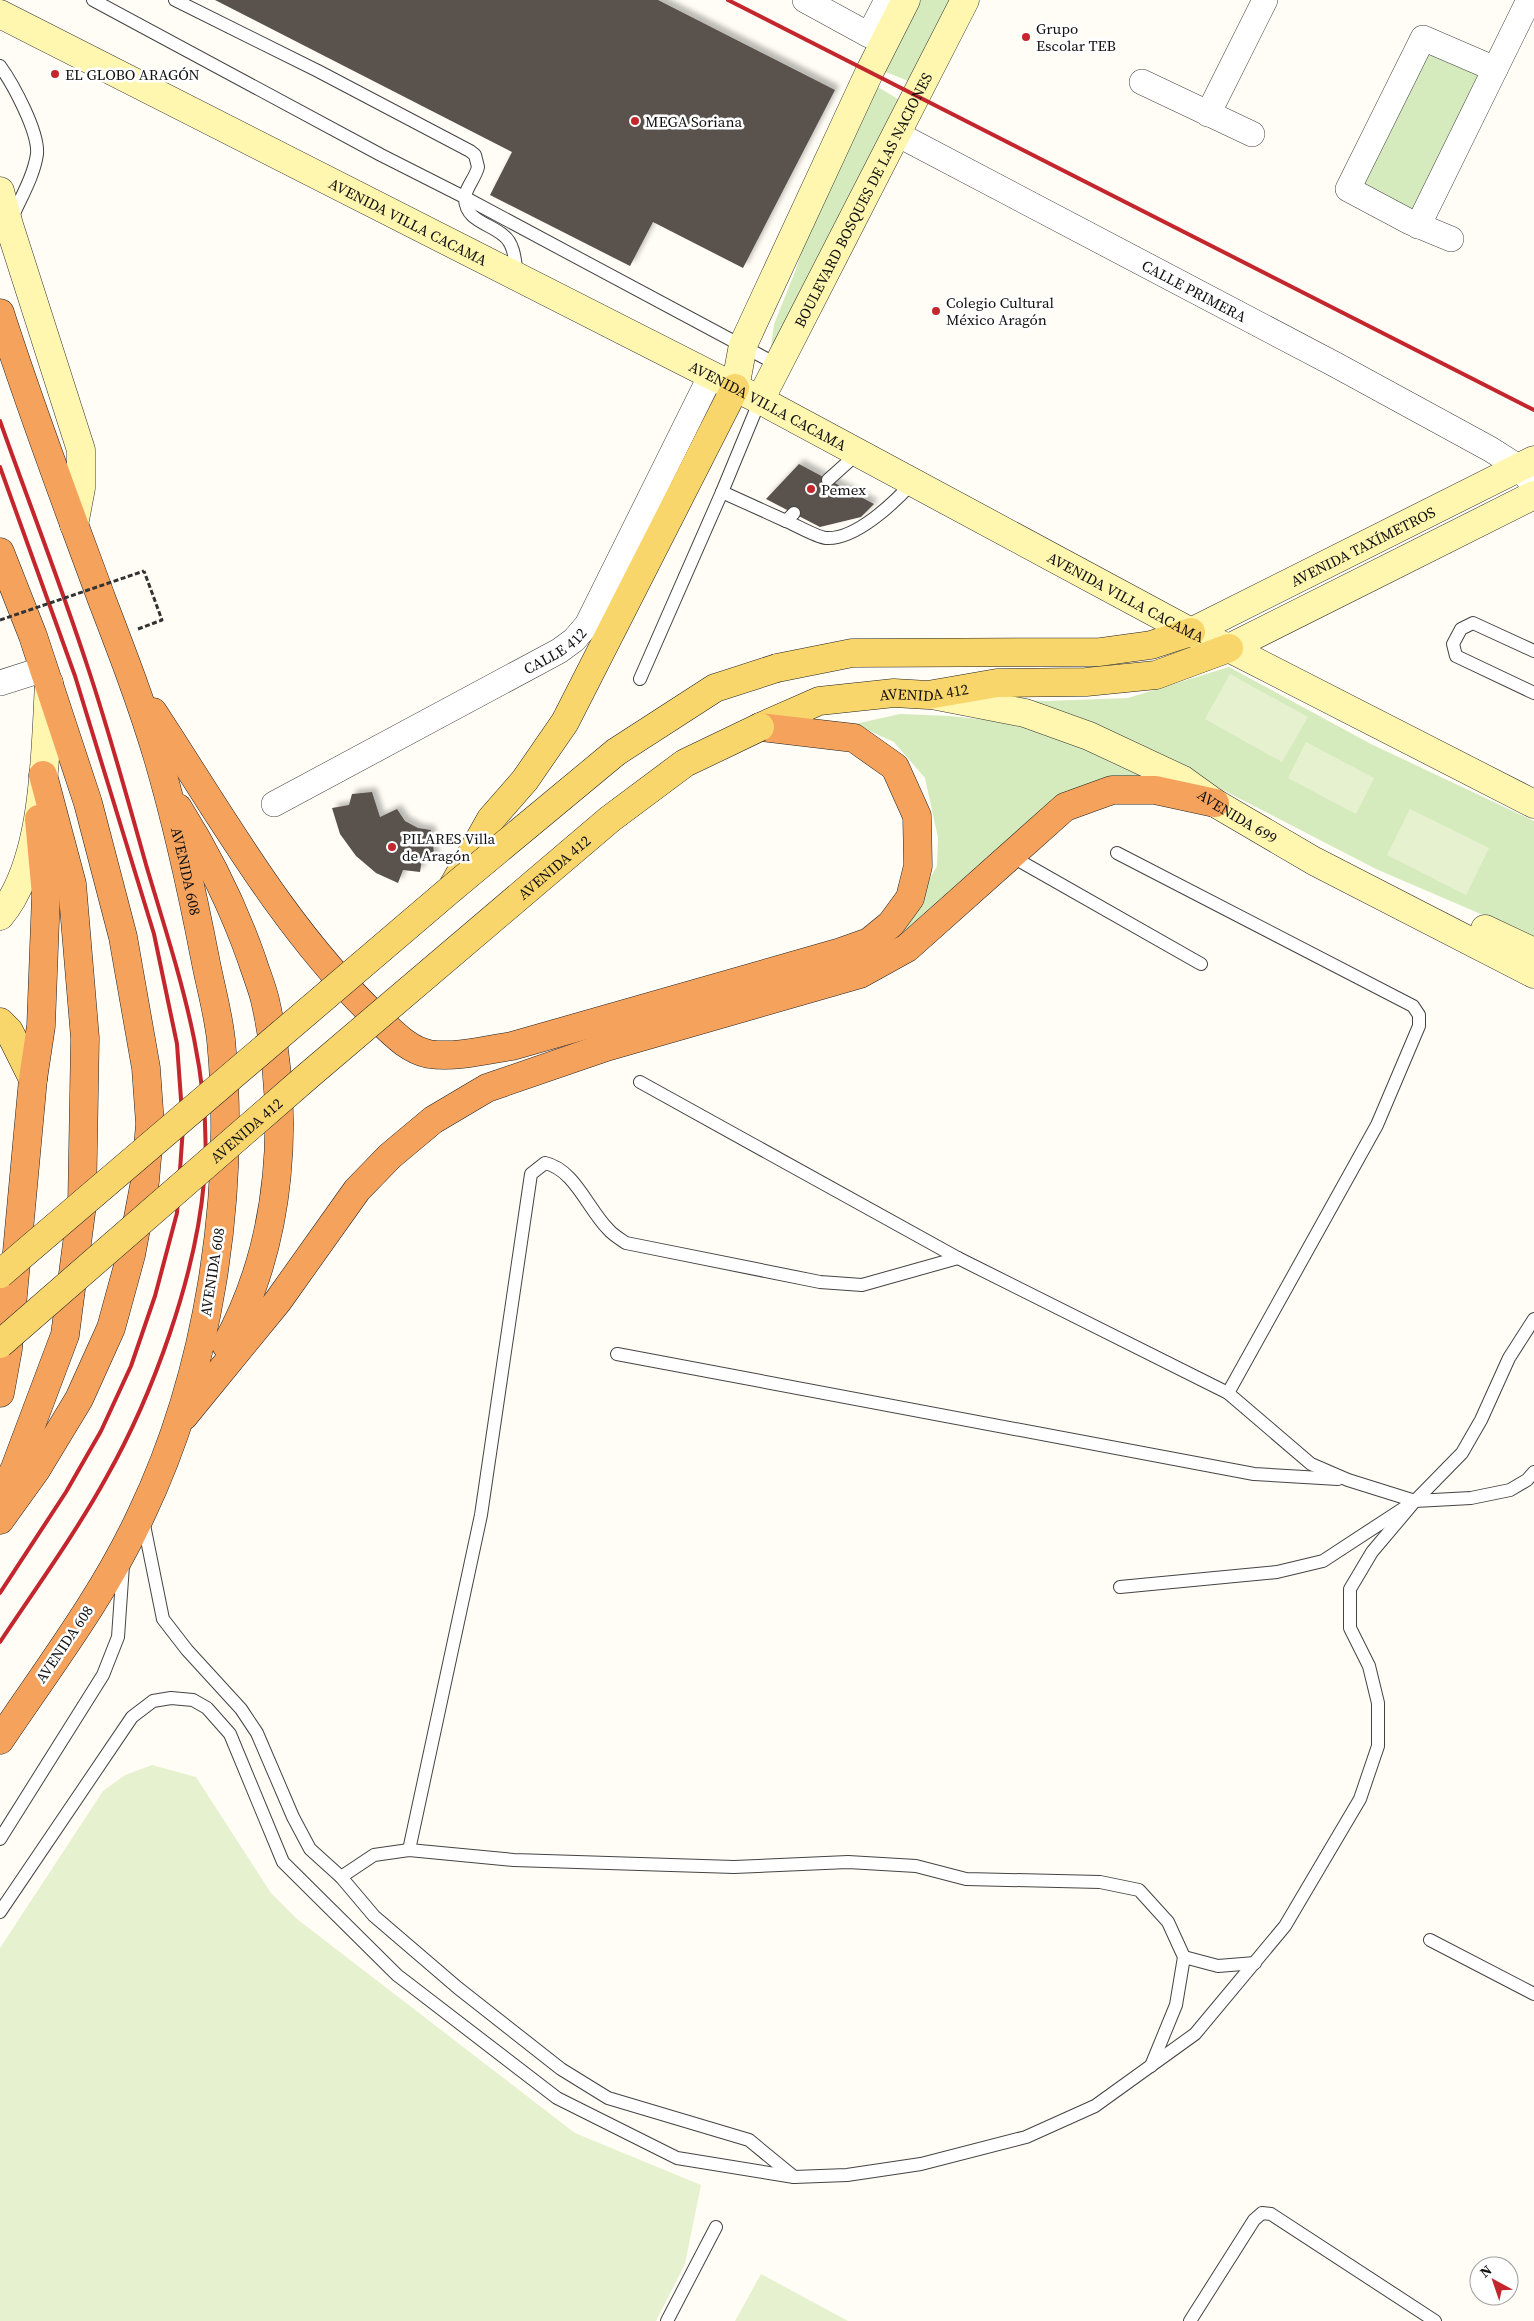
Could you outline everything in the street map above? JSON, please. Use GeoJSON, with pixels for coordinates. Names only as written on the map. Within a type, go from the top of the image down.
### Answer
{"type":"FeatureCollection","features":[{"type":"Feature","properties":{"kind":"highway"},"geometry":{"type":"LineString","coordinates":[[0,313],[21,378],[133,682],[266,884],[302,935],[348,991],[401,1041],[428,1054],[459,1054],[512,1046],[841,952],[869,942],[892,924],[910,898],[918,866],[918,816],[895,767],[854,738],[760,727]]}},
{"type":"Feature","properties":{"kind":"highway"},"geometry":{"type":"LineString","coordinates":[[0,1520],[36,1470],[79,1399],[111,1328],[131,1256],[145,1181],[150,1124],[146,1068],[123,937],[88,803],[46,676],[2,565]]}},
{"type":"Feature","properties":{"kind":"highway","name":"AVENIDA 608"},"geometry":{"type":"LineString","coordinates":[[0,1740],[104,1584],[142,1514],[178,1423],[206,1318],[222,1207],[225,1119],[221,1037],[196,912],[159,759],[133,682]]}},
{"type":"Feature","properties":{"kind":"highway"},"geometry":{"type":"LineString","coordinates":[[0,1500],[15,1468],[65,1335],[82,1205],[85,1038],[72,884],[43,775]]}},
{"type":"Feature","properties":{"kind":"highway"},"geometry":{"type":"LineString","coordinates":[[165,786],[206,851],[238,918],[265,999],[278,1075],[279,1150],[264,1253],[242,1318],[212,1371],[178,1423]]}},
{"type":"Feature","properties":{"kind":"highway"},"geometry":{"type":"LineString","coordinates":[[178,1423],[278,1301],[357,1190],[390,1156],[433,1120],[487,1088],[506,1081],[606,1047],[860,974],[907,948],[1065,807],[1112,790],[1155,790],[1215,803]]}},
{"type":"Feature","properties":{"kind":"highway"},"geometry":{"type":"LineString","coordinates":[[0,1393],[8,1349],[33,1079],[41,1026],[46,895],[39,819]]}},
{"type":"Feature","properties":{"kind":"main road"},"geometry":{"type":"LineString","coordinates":[[451,889],[491,819],[525,780],[565,722],[735,388]]}},
{"type":"Feature","properties":{"kind":"main road"},"geometry":{"type":"LineString","coordinates":[[0,1274],[451,889],[616,752],[715,688],[776,668],[852,653],[1100,652],[1151,645],[1191,632]]}},
{"type":"Feature","properties":{"kind":"main road","name":"AVENIDA 412"},"geometry":{"type":"LineString","coordinates":[[0,1344],[309,1075],[610,819],[685,763],[819,701],[894,693],[928,695],[997,683],[1086,682],[1156,675],[1229,648]]}},
{"type":"Feature","properties":{"kind":"main road"},"geometry":{"type":"LineString","coordinates":[[0,1022],[9,1031],[33,1079]]}},
{"type":"Feature","properties":{"kind":"street"},"geometry":{"type":"LineString","coordinates":[[805,0],[869,35],[887,0]]}},
{"type":"Feature","properties":{"kind":"street"},"geometry":{"type":"LineString","coordinates":[[735,388],[742,345],[869,73],[906,0]]}},
{"type":"Feature","properties":{"kind":"street","name":"BOULEVARD BOSQUES DE LAS NACIONES"},"geometry":{"type":"LineString","coordinates":[[760,400],[965,0]]}},
{"type":"Feature","properties":{"kind":"street"},"geometry":{"type":"LineString","coordinates":[[1208,114],[1265,0]]}},
{"type":"Feature","properties":{"kind":"street"},"geometry":{"type":"LineString","coordinates":[[1418,226],[1530,0]]}},
{"type":"Feature","properties":{"kind":"street","name":"AVENIDA VILLA CACAMA"},"geometry":{"type":"LineString","coordinates":[[0,14],[760,400],[1191,632],[1229,648],[1534,804]]}},
{"type":"Feature","properties":{"kind":"street"},"geometry":{"type":"LineString","coordinates":[[1451,239],[1418,226],[1348,189],[1423,38],[1495,69]]}},
{"type":"Feature","properties":{"kind":"street"},"geometry":{"type":"LineString","coordinates":[[1142,82],[1252,134]]}},
{"type":"Feature","properties":{"kind":"street","name":"CALLE PRIMERA"},"geometry":{"type":"LineString","coordinates":[[897,134],[1336,365],[1529,471]]}},
{"type":"Feature","properties":{"kind":"street"},"geometry":{"type":"LineString","coordinates":[[0,191],[9,225],[81,450],[81,488],[74,525]]}},
{"type":"Feature","properties":{"kind":"street","name":"CALLE 412"},"geometry":{"type":"LineString","coordinates":[[274,804],[559,651],[574,640],[586,625],[711,375]]}},
{"type":"Feature","properties":{"kind":"street","name":"AVENIDA TAXÍMETROS"},"geometry":{"type":"LineString","coordinates":[[1191,632],[1529,471]]}},
{"type":"Feature","properties":{"kind":"street","name":"AVENIDA TAXÍMETROS"},"geometry":{"type":"LineString","coordinates":[[1229,648],[1534,495]]}},
{"type":"Feature","properties":{"kind":"street"},"geometry":{"type":"LineString","coordinates":[[0,683],[46,676],[43,775],[39,819],[23,876],[0,916]]}},
{"type":"Feature","properties":{"kind":"street","name":"AVENIDA 699"},"geometry":{"type":"LineString","coordinates":[[928,695],[1025,713],[1089,736],[1183,780],[1215,803],[1314,860],[1534,974]]}},
{"type":"Feature","properties":{"kind":"street"},"geometry":{"type":"LineString","coordinates":[[1373,892],[1432,904],[1534,952]]}},
{"type":"Feature","properties":{"kind":"lane"},"geometry":{"type":"LineString","coordinates":[[174,0],[318,71],[475,155],[478,167],[464,197],[468,211],[472,216],[505,235],[514,252],[517,275]]}},
{"type":"Feature","properties":{"kind":"lane"},"geometry":{"type":"LineString","coordinates":[[102,2],[381,155],[464,197],[778,365]]}},
{"type":"Feature","properties":{"kind":"lane"},"geometry":{"type":"LineString","coordinates":[[0,66],[16,91],[36,139],[37,154],[30,176],[9,225]]}},
{"type":"Feature","properties":{"kind":"lane"},"geometry":{"type":"LineString","coordinates":[[640,679],[760,400]]}},
{"type":"Feature","properties":{"kind":"lane"},"geometry":{"type":"LineString","coordinates":[[828,480],[858,453]]}},
{"type":"Feature","properties":{"kind":"lane"},"geometry":{"type":"LineString","coordinates":[[722,492],[790,517],[826,538],[844,534],[878,518],[913,482]]}},
{"type":"Feature","properties":{"kind":"lane"},"geometry":{"type":"LineString","coordinates":[[1534,650],[1473,623],[1461,629],[1453,644],[1456,656],[1534,693]]}},
{"type":"Feature","properties":{"kind":"lane"},"geometry":{"type":"LineString","coordinates":[[1118,853],[1414,1006],[1419,1015],[1419,1026],[1377,1125],[1228,1393]]}},
{"type":"Feature","properties":{"kind":"lane"},"geometry":{"type":"LineString","coordinates":[[1011,856],[1202,964]]}},
{"type":"Feature","properties":{"kind":"lane"},"geometry":{"type":"LineString","coordinates":[[640,1082],[958,1258],[1228,1393],[1311,1464],[1348,1480],[1415,1501],[1471,1498],[1510,1490],[1527,1480],[1534,1472]]}},
{"type":"Feature","properties":{"kind":"lane"},"geometry":{"type":"LineString","coordinates":[[409,1850],[481,1515],[531,1174],[537,1167],[545,1163],[556,1165],[572,1181],[609,1231],[626,1243],[820,1282],[862,1285],[958,1258]]}},
{"type":"Feature","properties":{"kind":"lane"},"geometry":{"type":"LineString","coordinates":[[0,1912],[132,1716],[152,1701],[171,1698],[193,1700],[207,1708],[230,1734],[283,1862],[397,1975],[557,2098],[677,2158],[794,2177],[847,2175],[920,2164],[1026,2137],[1095,2106],[1195,2034],[1285,1926],[1360,1798],[1378,1746],[1378,1704],[1369,1666],[1350,1628],[1350,1590],[1372,1552],[1415,1501],[1462,1453],[1481,1420],[1509,1358],[1534,1319]]}},
{"type":"Feature","properties":{"kind":"lane"},"geometry":{"type":"LineString","coordinates":[[617,1354],[1254,1474],[1348,1480]]}},
{"type":"Feature","properties":{"kind":"lane"},"geometry":{"type":"LineString","coordinates":[[1120,1587],[1277,1572],[1323,1561],[1415,1501]]}},
{"type":"Feature","properties":{"kind":"lane"},"geometry":{"type":"LineString","coordinates":[[142,1514],[163,1620],[187,1650],[241,1708],[257,1733],[293,1817],[310,1849],[341,1878],[374,1916],[458,1988],[561,2069],[608,2098],[749,2140],[794,2177]]}},
{"type":"Feature","properties":{"kind":"lane"},"geometry":{"type":"LineString","coordinates":[[0,1840],[103,1675],[118,1637],[124,1548]]}},
{"type":"Feature","properties":{"kind":"lane"},"geometry":{"type":"LineString","coordinates":[[341,1878],[374,1855],[409,1850],[514,1860],[734,1867],[848,1862],[916,1866],[966,1879],[1100,1882],[1139,1890],[1168,1922],[1184,1956],[1176,2005],[1151,2066]]}},
{"type":"Feature","properties":{"kind":"lane"},"geometry":{"type":"LineString","coordinates":[[1430,1940],[1534,1994]]}},
{"type":"Feature","properties":{"kind":"lane"},"geometry":{"type":"LineString","coordinates":[[1184,1956],[1218,1966],[1256,1963]]}},
{"type":"Feature","properties":{"kind":"lane"},"geometry":{"type":"LineString","coordinates":[[1190,2321],[1254,2220],[1262,2213],[1272,2214],[1435,2321]]}},
{"type":"Feature","properties":{"kind":"lane"},"geometry":{"type":"LineString","coordinates":[[667,2321],[716,2227]]}},
{"type":"Feature","properties":{"kind":"path"},"geometry":{"type":"LineString","coordinates":[[0,620],[144,571],[162,620]]}},
{"type":"Feature","properties":{"kind":"green space"},"geometry":{"type":"Polygon","coordinates":[[[916,0],[954,0],[913,83],[881,70],[916,0]]]}},
{"type":"Feature","properties":{"kind":"green space"},"geometry":{"type":"Polygon","coordinates":[[[1426,44],[1490,75],[1416,222],[1353,190],[1426,44]]]}},
{"type":"Feature","properties":{"kind":"green space"},"geometry":{"type":"Polygon","coordinates":[[[878,87],[901,101],[833,227],[785,330],[771,347],[774,324],[808,233],[878,87]]]}},
{"type":"Feature","properties":{"kind":"green space"},"geometry":{"type":"Polygon","coordinates":[[[1229,667],[1371,744],[1534,821],[1534,937],[1376,869],[1163,759],[1005,700],[1048,701],[1128,698],[1229,667]]]}},
{"type":"Feature","properties":{"kind":"green space"},"geometry":{"type":"Polygon","coordinates":[[[1230,674],[1308,717],[1282,762],[1205,719],[1230,674]]]}},
{"type":"Feature","properties":{"kind":"green space"},"geometry":{"type":"Polygon","coordinates":[[[900,714],[950,716],[1024,724],[1151,777],[1123,777],[877,950],[910,913],[937,866],[938,838],[925,778],[894,742],[855,724],[900,714]]]}},
{"type":"Feature","properties":{"kind":"green space"},"geometry":{"type":"Polygon","coordinates":[[[1306,742],[1374,778],[1356,814],[1288,778],[1306,742]]]}},
{"type":"Feature","properties":{"kind":"green space"},"geometry":{"type":"Polygon","coordinates":[[[1410,809],[1489,848],[1466,895],[1387,855],[1410,809]]]}},
{"type":"Feature","properties":{"kind":"green space"},"geometry":{"type":"Polygon","coordinates":[[[152,1765],[196,1777],[271,1893],[297,1919],[575,2133],[701,2185],[685,2264],[656,2321],[0,2321],[0,1948],[103,1791],[125,1775],[152,1765]]]}},
{"type":"Feature","properties":{"kind":"green space"},"geometry":{"type":"Polygon","coordinates":[[[761,2274],[848,2321],[735,2321],[761,2274]]]}},
{"type":"Feature","properties":{"kind":"building","name":"MEGA Soriana"},"geometry":{"type":"Polygon","coordinates":[[[215,0],[658,0],[835,90],[743,268],[653,222],[630,266],[490,195],[512,152],[215,0]]]}},
{"type":"Feature","properties":{"kind":"building","name":"Pemex"},"geometry":{"type":"Polygon","coordinates":[[[799,464],[874,504],[861,517],[820,527],[766,499],[799,464]]]}},
{"type":"Feature","properties":{"kind":"building"},"geometry":{"type":"Polygon","coordinates":[[[372,792],[380,817],[397,809],[405,821],[418,828],[431,830],[435,860],[422,859],[420,872],[403,870],[398,883],[376,873],[356,856],[340,834],[332,808],[349,805],[352,794],[372,792]]]}},
{"type":"Feature","properties":{"kind":"railway"},"geometry":{"type":"LineString","coordinates":[[728,0],[1534,410]]}},
{"type":"Feature","properties":{"kind":"railway"},"geometry":{"type":"LineString","coordinates":[[0,421],[67,606],[96,693],[170,944],[181,983],[198,1062],[204,1101],[206,1141],[204,1181],[192,1256],[182,1295],[156,1373],[123,1445],[94,1499],[0,1642]]}},
{"type":"Feature","properties":{"kind":"railway"},"geometry":{"type":"LineString","coordinates":[[0,467],[75,676],[154,934],[177,1044],[183,1127],[177,1213],[155,1296],[131,1366],[101,1431],[66,1492],[0,1593]]}},
{"type":"Feature","properties":{"kind":"place","name":"Grupo Escolar TEB"},"geometry":{"type":"Point","coordinates":[1026,37]}},
{"type":"Feature","properties":{"kind":"place","name":"EL GLOBO ARAGÓN"},"geometry":{"type":"Point","coordinates":[55,74]}},
{"type":"Feature","properties":{"kind":"place","name":"MEGA Soriana"},"geometry":{"type":"Point","coordinates":[635,121]}},
{"type":"Feature","properties":{"kind":"place","name":"Colegio Cultural México Aragón"},"geometry":{"type":"Point","coordinates":[936,311]}},
{"type":"Feature","properties":{"kind":"place","name":"Pemex"},"geometry":{"type":"Point","coordinates":[811,489]}},
{"type":"Feature","properties":{"kind":"place","name":"PILARES Villa de Aragón"},"geometry":{"type":"Point","coordinates":[392,847]}}]}
